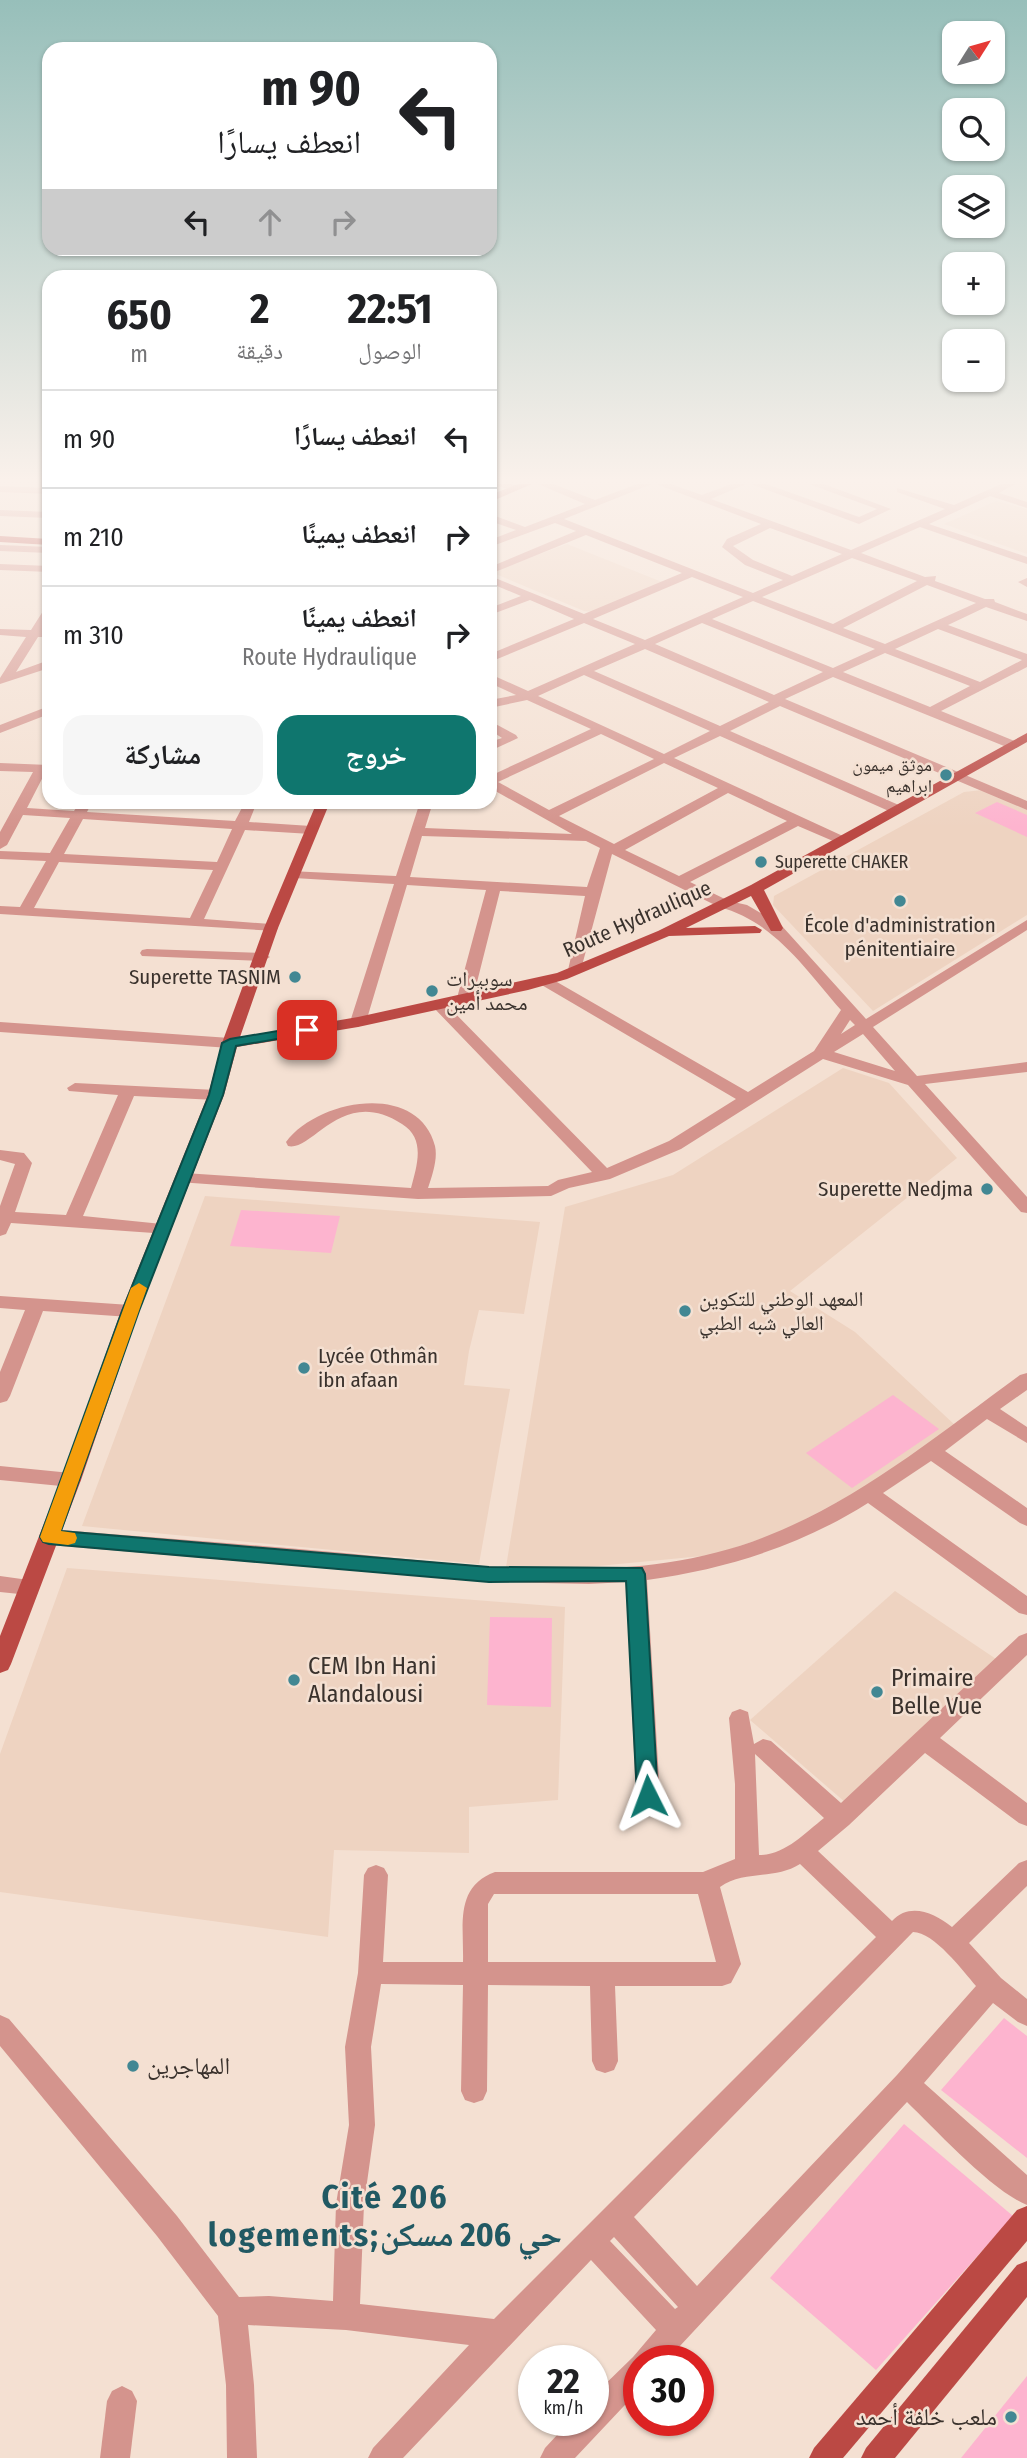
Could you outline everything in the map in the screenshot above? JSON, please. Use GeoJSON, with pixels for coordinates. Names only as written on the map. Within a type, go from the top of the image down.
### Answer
{"type":"FeatureCollection","features":[{"type":"Feature","properties":{"kind":"main road","name":"Route Hydraulique"},"geometry":{"type":"LineString","coordinates":[[230,1043],[358,1022],[545,981],[575,970],[663,934],[756,888],[1027,737]]}},
{"type":"Feature","properties":{"kind":"main road"},"geometry":{"type":"LineString","coordinates":[[0,1664],[71,1480],[130,1311],[216,1095],[230,1043],[263,957],[271,928],[320,809]]}},
{"type":"Feature","properties":{"kind":"main road"},"geometry":{"type":"LineString","coordinates":[[756,888],[761,903],[780,934]]}},
{"type":"Feature","properties":{"kind":"main road"},"geometry":{"type":"LineString","coordinates":[[663,934],[755,930]]}},
{"type":"Feature","properties":{"kind":"main road"},"geometry":{"type":"LineString","coordinates":[[824,2458],[1027,2220]]}},
{"type":"Feature","properties":{"kind":"main road"},"geometry":{"type":"LineString","coordinates":[[876,2458],[1027,2275]]}},
{"type":"Feature","properties":{"kind":"street"},"geometry":{"type":"LineString","coordinates":[[497,609],[524,599]]}},
{"type":"Feature","properties":{"kind":"street"},"geometry":{"type":"LineString","coordinates":[[532,599],[1027,806]]}},
{"type":"Feature","properties":{"kind":"street"},"geometry":{"type":"LineString","coordinates":[[497,655],[632,599]]}},
{"type":"Feature","properties":{"kind":"street"},"geometry":{"type":"LineString","coordinates":[[497,702],[527,696],[745,599]]}},
{"type":"Feature","properties":{"kind":"street"},"geometry":{"type":"LineString","coordinates":[[753,599],[980,686]]}},
{"type":"Feature","properties":{"kind":"street"},"geometry":{"type":"LineString","coordinates":[[832,629],[892,599]]}},
{"type":"Feature","properties":{"kind":"street"},"geometry":{"type":"LineString","coordinates":[[989,599],[1027,618]]}},
{"type":"Feature","properties":{"kind":"street"},"geometry":{"type":"LineString","coordinates":[[548,817],[831,672],[992,600],[1027,608]]}},
{"type":"Feature","properties":{"kind":"street"},"geometry":{"type":"LineString","coordinates":[[702,619],[1013,746]]}},
{"type":"Feature","properties":{"kind":"street"},"geometry":{"type":"LineString","coordinates":[[3,681],[42,622]]}},
{"type":"Feature","properties":{"kind":"street"},"geometry":{"type":"LineString","coordinates":[[938,625],[1027,660]]}},
{"type":"Feature","properties":{"kind":"street"},"geometry":{"type":"LineString","coordinates":[[0,632],[42,634]]}},
{"type":"Feature","properties":{"kind":"street"},"geometry":{"type":"LineString","coordinates":[[930,712],[1027,660]]}},
{"type":"Feature","properties":{"kind":"street"},"geometry":{"type":"LineString","coordinates":[[3,681],[42,667]]}},
{"type":"Feature","properties":{"kind":"street"},"geometry":{"type":"LineString","coordinates":[[585,671],[896,809]]}},
{"type":"Feature","properties":{"kind":"street"},"geometry":{"type":"LineString","coordinates":[[497,681],[840,840]]}},
{"type":"Feature","properties":{"kind":"street"},"geometry":{"type":"LineString","coordinates":[[0,729],[42,713]]}},
{"type":"Feature","properties":{"kind":"street"},"geometry":{"type":"LineString","coordinates":[[497,729],[512,738],[497,744]]}},
{"type":"Feature","properties":{"kind":"street"},"geometry":{"type":"LineString","coordinates":[[497,779],[600,730]]}},
{"type":"Feature","properties":{"kind":"street"},"geometry":{"type":"LineString","coordinates":[[0,767],[42,769]]}},
{"type":"Feature","properties":{"kind":"street"},"geometry":{"type":"LineString","coordinates":[[0,845],[10,813],[42,773]]}},
{"type":"Feature","properties":{"kind":"street"},"geometry":{"type":"LineString","coordinates":[[497,786],[548,817],[610,848],[724,904],[742,908],[780,934],[1027,1208]]}},
{"type":"Feature","properties":{"kind":"street"},"geometry":{"type":"LineString","coordinates":[[575,970],[593,892],[610,848],[730,787]]}},
{"type":"Feature","properties":{"kind":"street"},"geometry":{"type":"LineString","coordinates":[[25,911],[82,809]]}},
{"type":"Feature","properties":{"kind":"street"},"geometry":{"type":"LineString","coordinates":[[195,923],[248,809]]}},
{"type":"Feature","properties":{"kind":"street"},"geometry":{"type":"LineString","coordinates":[[358,1022],[424,809]]}},
{"type":"Feature","properties":{"kind":"street"},"geometry":{"type":"LineString","coordinates":[[10,813],[311,830]]}},
{"type":"Feature","properties":{"kind":"street"},"geometry":{"type":"LineString","coordinates":[[679,882],[799,820]]}},
{"type":"Feature","properties":{"kind":"street"},"geometry":{"type":"LineString","coordinates":[[416,832],[590,838]]}},
{"type":"Feature","properties":{"kind":"street"},"geometry":{"type":"LineString","coordinates":[[0,855],[222,866]]}},
{"type":"Feature","properties":{"kind":"street"},"geometry":{"type":"LineString","coordinates":[[294,874],[593,892]]}},
{"type":"Feature","properties":{"kind":"street"},"geometry":{"type":"LineString","coordinates":[[466,998],[494,887]]}},
{"type":"Feature","properties":{"kind":"street"},"geometry":{"type":"LineString","coordinates":[[724,904],[726,914],[755,930],[780,934]]}},
{"type":"Feature","properties":{"kind":"street"},"geometry":{"type":"LineString","coordinates":[[0,910],[271,928]]}},
{"type":"Feature","properties":{"kind":"street"},"geometry":{"type":"LineString","coordinates":[[184,1178],[418,1194],[551,1191],[564,1184],[604,1175],[675,1145],[1027,924]]}},
{"type":"Feature","properties":{"kind":"street"},"geometry":{"type":"LineString","coordinates":[[147,953],[263,957]]}},
{"type":"Feature","properties":{"kind":"street"},"geometry":{"type":"LineString","coordinates":[[545,981],[749,1100]]}},
{"type":"Feature","properties":{"kind":"street"},"geometry":{"type":"LineString","coordinates":[[438,1004],[604,1175]]}},
{"type":"Feature","properties":{"kind":"street"},"geometry":{"type":"LineString","coordinates":[[820,1056],[850,1009]]}},
{"type":"Feature","properties":{"kind":"street"},"geometry":{"type":"LineString","coordinates":[[0,1027],[230,1043]]}},
{"type":"Feature","properties":{"kind":"street"},"geometry":{"type":"LineString","coordinates":[[820,1056],[912,1080],[1027,1067]]}},
{"type":"Feature","properties":{"kind":"street"},"geometry":{"type":"LineString","coordinates":[[75,1088],[216,1095]]}},
{"type":"Feature","properties":{"kind":"street"},"geometry":{"type":"LineString","coordinates":[[72,1222],[128,1090]]}},
{"type":"Feature","properties":{"kind":"street"},"geometry":{"type":"LineString","coordinates":[[294,1142],[329,1115],[362,1108],[388,1110],[408,1117],[420,1129],[427,1149],[418,1194]]}},
{"type":"Feature","properties":{"kind":"street"},"geometry":{"type":"LineString","coordinates":[[0,1155],[18,1157],[24,1163],[2,1222],[72,1222],[162,1230]]}},
{"type":"Feature","properties":{"kind":"street"},"geometry":{"type":"LineString","coordinates":[[0,1302],[130,1311]]}},
{"type":"Feature","properties":{"kind":"street"},"geometry":{"type":"LineString","coordinates":[[0,1396],[37,1304]]}},
{"type":"Feature","properties":{"kind":"street"},"geometry":{"type":"LineString","coordinates":[[49,1537],[489,1574],[636,1574],[673,1570],[735,1555],[810,1525],[870,1493],[1027,1380]]}},
{"type":"Feature","properties":{"kind":"street"},"geometry":{"type":"LineString","coordinates":[[986,1409],[1027,1436]]}},
{"type":"Feature","properties":{"kind":"street"},"geometry":{"type":"LineString","coordinates":[[931,1451],[1027,1518]]}},
{"type":"Feature","properties":{"kind":"street"},"geometry":{"type":"LineString","coordinates":[[0,1473],[71,1480]]}},
{"type":"Feature","properties":{"kind":"street"},"geometry":{"type":"LineString","coordinates":[[870,1493],[1027,1607]]}},
{"type":"Feature","properties":{"kind":"street"},"geometry":{"type":"LineString","coordinates":[[636,1574],[648,1796]]}},
{"type":"Feature","properties":{"kind":"street"},"geometry":{"type":"LineString","coordinates":[[0,1584],[29,1587]]}},
{"type":"Feature","properties":{"kind":"street"},"geometry":{"type":"LineString","coordinates":[[474,2091],[476,1902],[486,1887],[495,1883],[706,1883],[720,1874],[747,1865],[768,1865],[786,1860],[841,1818],[1026,1645]]}},
{"type":"Feature","properties":{"kind":"street"},"geometry":{"type":"LineString","coordinates":[[740,1718],[746,1784],[747,1865]]}},
{"type":"Feature","properties":{"kind":"street"},"geometry":{"type":"LineString","coordinates":[[924,1740],[1027,1815]]}},
{"type":"Feature","properties":{"kind":"street"},"geometry":{"type":"LineString","coordinates":[[764,1748],[841,1818]]}},
{"type":"Feature","properties":{"kind":"street"},"geometry":{"type":"LineString","coordinates":[[801,1850],[892,1937]]}},
{"type":"Feature","properties":{"kind":"street"},"geometry":{"type":"LineString","coordinates":[[952,1943],[1027,1870]]}},
{"type":"Feature","properties":{"kind":"street"},"geometry":{"type":"LineString","coordinates":[[346,2316],[350,2204],[362,2125],[358,2047],[370,1973],[376,1875]]}},
{"type":"Feature","properties":{"kind":"street"},"geometry":{"type":"LineString","coordinates":[[370,1973],[708,1976],[726,1972],[729,1964],[706,1883]]}},
{"type":"Feature","properties":{"kind":"street"},"geometry":{"type":"LineString","coordinates":[[383,2458],[499,2334],[892,1937],[914,1919],[924,1921],[952,1943],[992,1986],[1027,2014]]}},
{"type":"Feature","properties":{"kind":"street"},"geometry":{"type":"LineString","coordinates":[[602,1974],[605,2061]]}},
{"type":"Feature","properties":{"kind":"street"},"geometry":{"type":"LineString","coordinates":[[661,2345],[906,2084],[992,1986]]}},
{"type":"Feature","properties":{"kind":"street"},"geometry":{"type":"LineString","coordinates":[[0,2027],[152,2207],[232,2311],[240,2385],[242,2458]]}},
{"type":"Feature","properties":{"kind":"street"},"geometry":{"type":"LineString","coordinates":[[906,2084],[983,2156],[1027,2192]]}},
{"type":"Feature","properties":{"kind":"street"},"geometry":{"type":"LineString","coordinates":[[616,2218],[697,2307]]}},
{"type":"Feature","properties":{"kind":"street"},"geometry":{"type":"LineString","coordinates":[[592,2241],[675,2330]]}},
{"type":"Feature","properties":{"kind":"street"},"geometry":{"type":"LineString","coordinates":[[232,2311],[269,2310],[346,2316],[499,2334]]}},
{"type":"Feature","properties":{"kind":"street"},"geometry":{"type":"LineString","coordinates":[[609,2401],[623,2386]]}},
{"type":"Feature","properties":{"kind":"street"},"geometry":{"type":"LineString","coordinates":[[115,2458],[122,2401]]}},
{"type":"Feature","properties":{"kind":"street"},"geometry":{"type":"LineString","coordinates":[[555,2458],[576,2436]]}},
{"type":"Feature","properties":{"kind":"shaded area"},"geometry":{"type":"Polygon","coordinates":[[[555,599],[624,599],[593,612],[555,599]]]}},
{"type":"Feature","properties":{"kind":"shaded area","name":"École d'administration pénitentiaire"},"geometry":{"type":"Polygon","coordinates":[[[982,790],[1027,810],[1027,915],[873,1011],[773,905],[774,896],[964,792],[982,790]]]}},
{"type":"Feature","properties":{"kind":"shaded area"},"geometry":{"type":"Polygon","coordinates":[[[997,802],[1027,815],[1027,837],[975,813],[997,802]]]}},
{"type":"Feature","properties":{"kind":"shaded area","name":"المعهد الوطني للتكوين العالي شبه الطبي"},"geometry":{"type":"Polygon","coordinates":[[[843,1068],[889,1083],[957,1158],[790,1291],[855,1332],[956,1426],[866,1487],[781,1532],[713,1555],[577,1568],[506,1567],[565,1207],[673,1175],[843,1068]]]}},
{"type":"Feature","properties":{"kind":"shaded area","name":"Lycée Othmân ibn afaan"},"geometry":{"type":"Polygon","coordinates":[[[205,1196],[540,1222],[524,1314],[479,1310],[469,1351],[464,1385],[510,1389],[479,1564],[82,1526],[205,1196]]]}},
{"type":"Feature","properties":{"kind":"shaded area"},"geometry":{"type":"Polygon","coordinates":[[[241,1210],[340,1216],[331,1253],[230,1246],[241,1210]]]}},
{"type":"Feature","properties":{"kind":"shaded area"},"geometry":{"type":"Polygon","coordinates":[[[893,1395],[939,1429],[852,1488],[806,1453],[893,1395]]]}},
{"type":"Feature","properties":{"kind":"shaded area","name":"CEM Ibn Hani Alandalousi"},"geometry":{"type":"Polygon","coordinates":[[[67,1568],[565,1607],[558,1800],[469,1807],[469,1853],[334,1850],[328,1937],[0,1892],[0,1754],[67,1568]]]}},
{"type":"Feature","properties":{"kind":"shaded area","name":"Primaire Belle Vue"},"geometry":{"type":"Polygon","coordinates":[[[895,1591],[1002,1663],[853,1809],[750,1720],[895,1591]]]}},
{"type":"Feature","properties":{"kind":"shaded area"},"geometry":{"type":"Polygon","coordinates":[[[490,1617],[552,1618],[551,1707],[487,1705],[490,1617]]]}},
{"type":"Feature","properties":{"kind":"shaded area"},"geometry":{"type":"Polygon","coordinates":[[[1004,2018],[1027,2036],[1027,2158],[941,2090],[1004,2018]]]}},
{"type":"Feature","properties":{"kind":"shaded area"},"geometry":{"type":"Polygon","coordinates":[[[904,2124],[1013,2216],[876,2370],[770,2278],[904,2124]]]}},
{"type":"Feature","properties":{"kind":"shaded area","name":"ملعب خلفة أحمد"},"geometry":{"type":"Polygon","coordinates":[[[1027,2376],[1027,2458],[961,2458],[1027,2376]]]}},
{"type":"Feature","properties":{"kind":"slow traffic"},"geometry":{"type":"LineString","coordinates":[[68,1538],[49,1537],[139,1288]]}},
{"type":"Feature","properties":{"kind":"place","name":"موثق ميمون ابراهيم"},"geometry":{"type":"Point","coordinates":[946,775]}},
{"type":"Feature","properties":{"kind":"place","name":"Superette CHAKER"},"geometry":{"type":"Point","coordinates":[761,862]}},
{"type":"Feature","properties":{"kind":"place","name":"École d'administration pénitentiaire"},"geometry":{"type":"Point","coordinates":[900,901]}},
{"type":"Feature","properties":{"kind":"place","name":"Superette TASNIM"},"geometry":{"type":"Point","coordinates":[295,977]}},
{"type":"Feature","properties":{"kind":"place","name":"سوبيرات محمد أمين"},"geometry":{"type":"Point","coordinates":[432,991]}},
{"type":"Feature","properties":{"kind":"place","name":"Superette Nedjma"},"geometry":{"type":"Point","coordinates":[987,1189]}},
{"type":"Feature","properties":{"kind":"place","name":"المعهد الوطني للتكوين العالي شبه الطبي"},"geometry":{"type":"Point","coordinates":[685,1311]}},
{"type":"Feature","properties":{"kind":"place","name":"Lycée Othmân ibn afaan"},"geometry":{"type":"Point","coordinates":[304,1368]}},
{"type":"Feature","properties":{"kind":"place","name":"CEM Ibn Hani Alandalousi"},"geometry":{"type":"Point","coordinates":[294,1680]}},
{"type":"Feature","properties":{"kind":"place","name":"Primaire Belle Vue"},"geometry":{"type":"Point","coordinates":[877,1692]}},
{"type":"Feature","properties":{"kind":"place","name":"المهاجرين"},"geometry":{"type":"Point","coordinates":[133,2066]}},
{"type":"Feature","properties":{"kind":"place","name":"ملعب خلفة أحمد"},"geometry":{"type":"Point","coordinates":[1011,2417]}},
{"type":"Feature","properties":{"kind":"district","name":"Cité 206 logements;حي 206 مسكن"},"geometry":{"type":"Point","coordinates":[385,2215]}},
{"type":"Feature","properties":{"kind":"route"},"geometry":{"type":"LineString","coordinates":[[307,1030],[230,1043],[216,1095],[130,1311],[49,1537],[489,1574],[636,1574],[648,1796]]}}]}
